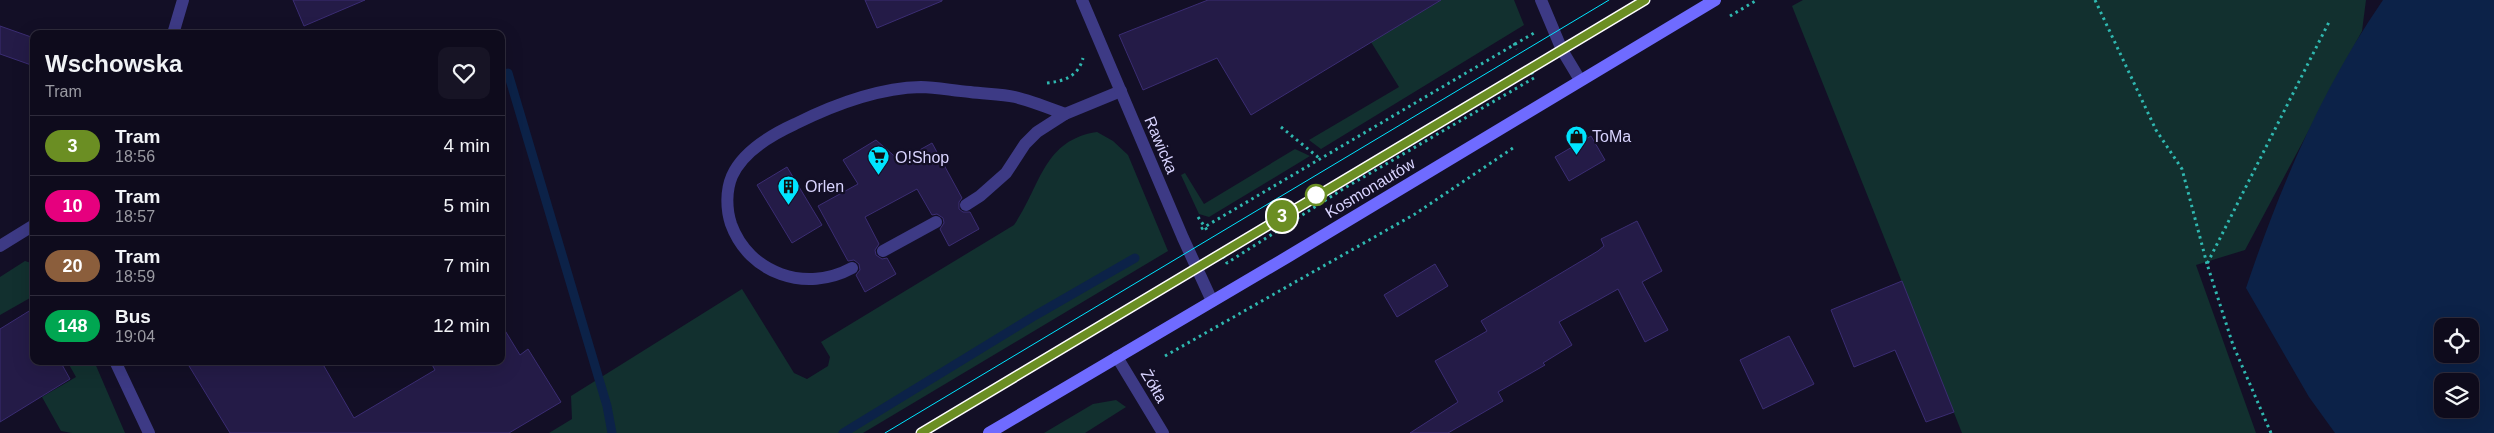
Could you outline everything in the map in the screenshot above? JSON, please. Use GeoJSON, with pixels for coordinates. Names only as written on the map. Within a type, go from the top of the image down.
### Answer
{"type":"FeatureCollection","features":[{"type":"Feature","properties":{"kind":"main road","name":"Kosmonautów"},"geometry":{"type":"LineString","coordinates":[[989,433],[1715,0]]}},
{"type":"Feature","properties":{"kind":"street"},"geometry":{"type":"LineString","coordinates":[[174,30],[183,0]]}},
{"type":"Feature","properties":{"kind":"street","name":"Rawicka"},"geometry":{"type":"LineString","coordinates":[[1082,0],[1183,238],[1212,301]]}},
{"type":"Feature","properties":{"kind":"street"},"geometry":{"type":"LineString","coordinates":[[1541,0],[1562,50],[1580,80]]}},
{"type":"Feature","properties":{"kind":"street"},"geometry":{"type":"LineString","coordinates":[[852,268],[827,278],[797,279],[768,269],[743,247],[735,233],[727,204],[732,177],[748,154],[788,127],[819,112],[851,100],[921,87],[1014,97],[1065,114]]}},
{"type":"Feature","properties":{"kind":"street"},"geometry":{"type":"LineString","coordinates":[[966,205],[994,185],[1006,173],[1025,144],[1036,132],[1065,114],[1121,91]]}},
{"type":"Feature","properties":{"kind":"street"},"geometry":{"type":"LineString","coordinates":[[883,251],[936,222]]}},
{"type":"Feature","properties":{"kind":"street"},"geometry":{"type":"LineString","coordinates":[[0,246],[30,227]]}},
{"type":"Feature","properties":{"kind":"street","name":"Żółta"},"geometry":{"type":"LineString","coordinates":[[1117,357],[1163,433]]}},
{"type":"Feature","properties":{"kind":"street"},"geometry":{"type":"LineString","coordinates":[[117,365],[149,433]]}},
{"type":"Feature","properties":{"kind":"path"},"geometry":{"type":"LineString","coordinates":[[1727,18],[1758,0]]}},
{"type":"Feature","properties":{"kind":"path"},"geometry":{"type":"LineString","coordinates":[[2095,0],[2156,130],[2182,169],[2207,264],[2233,345],[2271,433]]}},
{"type":"Feature","properties":{"kind":"path"},"geometry":{"type":"LineString","coordinates":[[2207,264],[2329,22]]}},
{"type":"Feature","properties":{"kind":"path"},"geometry":{"type":"LineString","coordinates":[[1196,232],[1514,43],[1517,49]]}},
{"type":"Feature","properties":{"kind":"path"},"geometry":{"type":"LineString","coordinates":[[1047,83],[1069,78],[1077,71],[1083,54]]}},
{"type":"Feature","properties":{"kind":"path"},"geometry":{"type":"LineString","coordinates":[[1223,256],[1227,263],[1343,189],[1534,78],[1531,72]]}},
{"type":"Feature","properties":{"kind":"path"},"geometry":{"type":"LineString","coordinates":[[1281,127],[1319,158]]}},
{"type":"Feature","properties":{"kind":"path"},"geometry":{"type":"LineString","coordinates":[[1130,378],[1415,214],[1521,143]]}},
{"type":"Feature","properties":{"kind":"path"},"geometry":{"type":"LineString","coordinates":[[1411,207],[1415,214]]}},
{"type":"Feature","properties":{"kind":"path"},"geometry":{"type":"LineString","coordinates":[[1206,227],[1210,233]]}},
{"type":"Feature","properties":{"kind":"green space"},"geometry":{"type":"Polygon","coordinates":[[[1441,0],[1514,0],[1524,25],[1321,149],[1309,140],[1399,87],[1371,42],[1441,0]]]}},
{"type":"Feature","properties":{"kind":"green space"},"geometry":{"type":"Polygon","coordinates":[[[1803,0],[2366,0],[2362,31],[2245,250],[2196,265],[2256,433],[1962,433],[1792,6],[1803,0]]]}},
{"type":"Feature","properties":{"kind":"green space"},"geometry":{"type":"Polygon","coordinates":[[[1097,132],[1113,141],[1128,155],[1168,251],[863,433],[549,433],[572,419],[571,396],[742,289],[794,373],[807,379],[828,366],[830,357],[821,342],[1014,225],[1045,167],[1054,155],[1065,144],[1079,137],[1097,132]]]}},
{"type":"Feature","properties":{"kind":"green space"},"geometry":{"type":"Polygon","coordinates":[[[1295,149],[1310,156],[1209,217],[1199,214],[1181,175],[1185,173],[1204,204],[1295,149]]]}},
{"type":"Feature","properties":{"kind":"green space"},"geometry":{"type":"Polygon","coordinates":[[[25,261],[30,263],[30,298],[0,315],[0,277],[25,261]]]}},
{"type":"Feature","properties":{"kind":"green space"},"geometry":{"type":"Polygon","coordinates":[[[69,365],[96,365],[125,433],[72,433],[61,431],[42,397],[76,377],[69,365]]]}},
{"type":"Feature","properties":{"kind":"green space"},"geometry":{"type":"Polygon","coordinates":[[[1116,400],[1126,407],[1085,433],[1044,433],[1093,404],[1116,400]]]}},
{"type":"Feature","properties":{"kind":"water"},"geometry":{"type":"Polygon","coordinates":[[[2383,0],[2494,0],[2494,433],[2335,433],[2309,397],[2246,288],[2288,176],[2304,139],[2341,68],[2383,0]]]}},
{"type":"Feature","properties":{"kind":"building"},"geometry":{"type":"Polygon","coordinates":[[[293,0],[365,0],[304,26],[293,0]]]}},
{"type":"Feature","properties":{"kind":"building"},"geometry":{"type":"Polygon","coordinates":[[[865,0],[942,0],[942,1],[877,28],[865,0]]]}},
{"type":"Feature","properties":{"kind":"building"},"geometry":{"type":"Polygon","coordinates":[[[1208,0],[1441,0],[1251,115],[1217,58],[1143,90],[1119,35],[1208,0]]]}},
{"type":"Feature","properties":{"kind":"building"},"geometry":{"type":"Polygon","coordinates":[[[0,26],[30,37],[30,65],[0,54],[0,26]]]}},
{"type":"Feature","properties":{"kind":"building"},"geometry":{"type":"Polygon","coordinates":[[[1591,136],[1605,160],[1569,181],[1555,157],[1591,136]]]}},
{"type":"Feature","properties":{"kind":"building"},"geometry":{"type":"Polygon","coordinates":[[[876,140],[900,161],[932,143],[962,198],[959,202],[959,209],[963,212],[970,212],[979,229],[949,246],[940,229],[944,223],[943,218],[937,214],[932,215],[917,189],[865,217],[879,244],[875,250],[876,255],[882,259],[887,258],[896,274],[865,292],[856,275],[860,270],[859,264],[854,260],[848,261],[818,206],[858,184],[843,160],[876,140]]]}},
{"type":"Feature","properties":{"kind":"building","name":"Orlen"},"geometry":{"type":"Polygon","coordinates":[[[787,167],[822,225],[792,243],[757,185],[787,167]]]}},
{"type":"Feature","properties":{"kind":"building"},"geometry":{"type":"Polygon","coordinates":[[[1637,221],[1662,271],[1642,282],[1668,330],[1645,342],[1618,289],[1559,322],[1572,345],[1543,363],[1545,365],[1498,392],[1503,401],[1448,433],[1410,433],[1458,402],[1435,361],[1487,331],[1481,321],[1598,251],[1604,246],[1601,239],[1637,221]]]}},
{"type":"Feature","properties":{"kind":"building"},"geometry":{"type":"Polygon","coordinates":[[[1435,264],[1448,286],[1397,317],[1384,295],[1435,264]]]}},
{"type":"Feature","properties":{"kind":"building"},"geometry":{"type":"Polygon","coordinates":[[[1902,281],[1954,412],[1926,422],[1895,350],[1854,367],[1831,310],[1902,281]]]}},
{"type":"Feature","properties":{"kind":"building"},"geometry":{"type":"Polygon","coordinates":[[[30,310],[30,365],[62,365],[70,379],[0,422],[0,329],[30,310]]]}},
{"type":"Feature","properties":{"kind":"building"},"geometry":{"type":"Polygon","coordinates":[[[505,331],[520,355],[528,349],[561,402],[509,433],[230,433],[188,365],[323,365],[354,418],[435,370],[432,365],[505,365],[505,331]]]}},
{"type":"Feature","properties":{"kind":"building"},"geometry":{"type":"Polygon","coordinates":[[[1789,336],[1814,384],[1763,409],[1740,360],[1789,336]]]}},
{"type":"Feature","properties":{"kind":"waterway"},"geometry":{"type":"LineString","coordinates":[[505,75],[508,73],[607,406],[612,433]]}},
{"type":"Feature","properties":{"kind":"waterway"},"geometry":{"type":"LineString","coordinates":[[843,433],[1036,315],[1135,258]]}},
{"type":"Feature","properties":{"kind":"tram line"},"geometry":{"type":"LineString","coordinates":[[885,433],[1609,0]]}},
{"type":"Feature","properties":{"kind":"tram line"},"geometry":{"type":"LineString","coordinates":[[921,433],[1645,0]]}},
{"type":"Feature","properties":{"kind":"tram line","name":"3"},"geometry":{"type":"LineString","coordinates":[[921,433],[1645,0]]}},
{"type":"Feature","properties":{"kind":"place","name":"ToMa"},"geometry":{"type":"Point","coordinates":[1576,155]}},
{"type":"Feature","properties":{"kind":"place","name":"O!Shop"},"geometry":{"type":"Point","coordinates":[879,176]}},
{"type":"Feature","properties":{"kind":"place","name":"Orlen"},"geometry":{"type":"Point","coordinates":[789,205]}}]}
